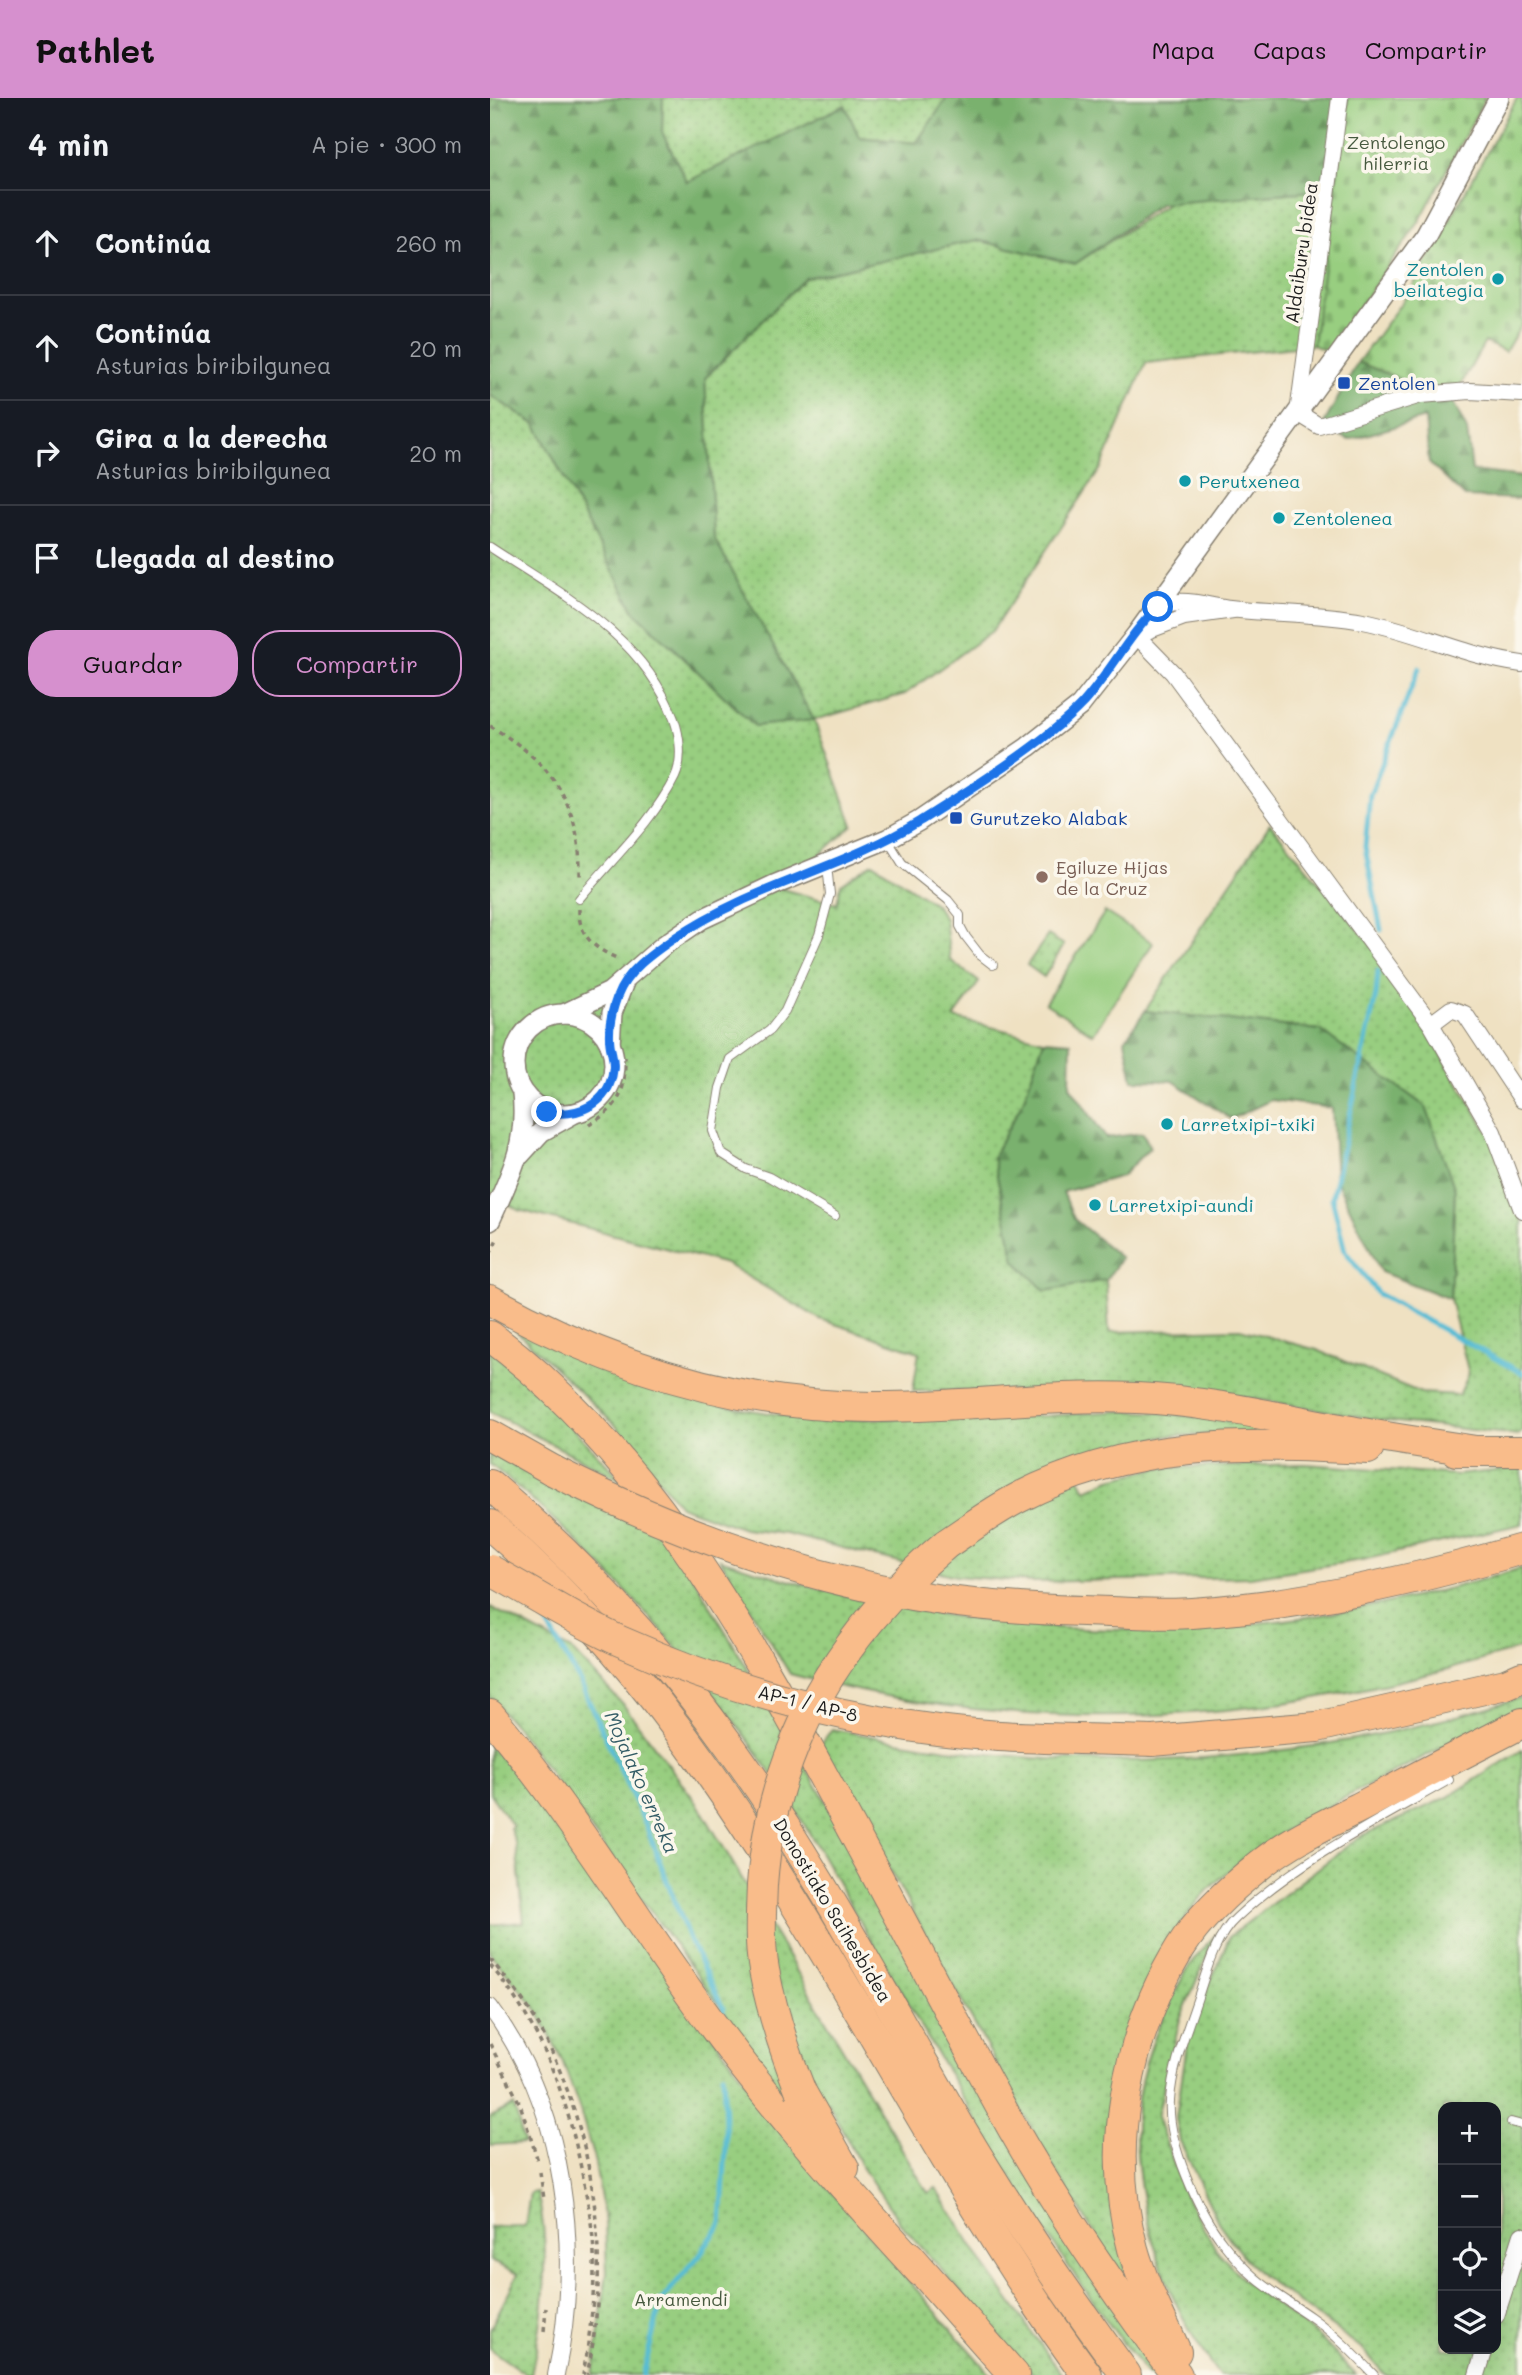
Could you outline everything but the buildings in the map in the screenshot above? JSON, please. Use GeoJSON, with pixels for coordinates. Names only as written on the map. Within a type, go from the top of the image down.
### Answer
{"type":"FeatureCollection","features":[{"type":"Feature","properties":{"kind":"highway"},"geometry":{"type":"LineString","coordinates":[[490,1300],[582,1346],[637,1367],[695,1384],[755,1396],[875,1408],[1137,1398],[1243,1410],[1476,1451]]}},
{"type":"Feature","properties":{"kind":"highway"},"geometry":{"type":"LineString","coordinates":[[490,1336],[563,1401],[608,1449],[654,1504],[732,1614],[1014,2130],[1077,2233],[1177,2375]]}},
{"type":"Feature","properties":{"kind":"highway"},"geometry":{"type":"LineString","coordinates":[[490,1435],[599,1494],[673,1524],[823,1575],[883,1590],[961,1602],[1111,1612],[1189,1614],[1317,1599],[1432,1576],[1522,1549]]}},
{"type":"Feature","properties":{"kind":"highway"},"geometry":{"type":"LineString","coordinates":[[921,2272],[849,2176],[801,2092],[779,2037],[764,1968],[761,1909],[764,1859],[788,1755],[819,1691],[850,1643],[909,1576],[985,1517],[1019,1497],[1119,1459],[1198,1446],[1522,1451]]}},
{"type":"Feature","properties":{"kind":"highway","name":"Donostiako Saihesbidea"},"geometry":{"type":"LineString","coordinates":[[490,1485],[583,1571],[641,1632],[734,1751],[838,1916],[1016,2218],[1126,2375]]}},
{"type":"Feature","properties":{"kind":"highway","name":"Donostiako Saihesbidea"},"geometry":{"type":"LineString","coordinates":[[490,1525],[614,1647],[704,1762],[811,1932],[989,2234],[1087,2375]]}},
{"type":"Feature","properties":{"kind":"highway","name":"AP-1 / AP-8"},"geometry":{"type":"LineString","coordinates":[[490,1570],[617,1639],[744,1687],[809,1706],[883,1721],[998,1736],[1152,1741],[1317,1727],[1506,1684],[1522,1677]]}},
{"type":"Feature","properties":{"kind":"highway"},"geometry":{"type":"LineString","coordinates":[[490,1584],[617,1639]]}},
{"type":"Feature","properties":{"kind":"highway"},"geometry":{"type":"LineString","coordinates":[[490,1715],[576,1826],[689,1993],[809,2150],[1014,2375]]}},
{"type":"Feature","properties":{"kind":"highway"},"geometry":{"type":"LineString","coordinates":[[1192,2375],[1177,2353],[1150,2297],[1133,2248],[1123,2189],[1122,2135],[1127,2087],[1139,2036],[1158,1989],[1181,1946],[1219,1901],[1262,1863],[1308,1834],[1522,1723]]}},
{"type":"Feature","properties":{"kind":"street","name":"Aldaiburu bidea"},"geometry":{"type":"LineString","coordinates":[[1298,413],[1340,98]]}},
{"type":"Feature","properties":{"kind":"street"},"geometry":{"type":"LineString","coordinates":[[577,1113],[547,1112],[533,1104],[516,1079],[513,1063],[520,1041],[534,1023],[595,1001],[702,919],[774,885],[887,839],[931,814],[1053,729],[1103,681],[1426,235],[1499,98]]}},
{"type":"Feature","properties":{"kind":"street"},"geometry":{"type":"LineString","coordinates":[[1298,413],[1320,426],[1390,401],[1421,395],[1470,391],[1522,394]]}},
{"type":"Feature","properties":{"kind":"street"},"geometry":{"type":"LineString","coordinates":[[1153,611],[1171,602],[1233,610],[1310,613],[1365,621],[1478,656],[1522,664]]}},
{"type":"Feature","properties":{"kind":"street"},"geometry":{"type":"LineString","coordinates":[[1136,635],[1184,617],[1233,610]]}},
{"type":"Feature","properties":{"kind":"street"},"geometry":{"type":"LineString","coordinates":[[1136,635],[1173,673],[1431,1024],[1493,1132],[1522,1210]]}},
{"type":"Feature","properties":{"kind":"street"},"geometry":{"type":"LineString","coordinates":[[519,1155],[541,1132],[591,1106],[611,1083],[614,1068],[610,1045],[612,1013],[624,981]]}},
{"type":"Feature","properties":{"kind":"street"},"geometry":{"type":"LineString","coordinates":[[1431,1024],[1451,1009],[1465,1014],[1522,1100]]}},
{"type":"Feature","properties":{"kind":"street"},"geometry":{"type":"LineString","coordinates":[[564,1014],[589,1020],[599,1028],[610,1045]]}},
{"type":"Feature","properties":{"kind":"street"},"geometry":{"type":"LineString","coordinates":[[490,1221],[519,1155],[524,1121],[523,1093]]}},
{"type":"Feature","properties":{"kind":"street"},"geometry":{"type":"LineString","coordinates":[[490,2007],[513,2040],[534,2085],[563,2190],[568,2284],[556,2375]]}},
{"type":"Feature","properties":{"kind":"street"},"geometry":{"type":"LineString","coordinates":[[1501,2300],[1522,2235]]}},
{"type":"Feature","properties":{"kind":"street"},"geometry":{"type":"LineString","coordinates":[[1477,2375],[1483,2354]]}},
{"type":"Feature","properties":{"kind":"lane"},"geometry":{"type":"LineString","coordinates":[[490,547],[598,618],[639,657],[664,692],[680,736],[676,774],[658,805],[579,899]]}},
{"type":"Feature","properties":{"kind":"lane"},"geometry":{"type":"LineString","coordinates":[[887,839],[902,863],[948,900],[960,915],[960,926],[966,937],[980,955],[993,965]]}},
{"type":"Feature","properties":{"kind":"lane"},"geometry":{"type":"LineString","coordinates":[[827,865],[830,894],[819,935],[785,1011],[770,1030],[730,1059],[720,1088],[713,1131],[721,1153],[746,1169],[769,1177],[835,1216]]}},
{"type":"Feature","properties":{"kind":"lane"},"geometry":{"type":"LineString","coordinates":[[1374,2375],[1312,2318],[1273,2295],[1247,2273],[1221,2240],[1183,2163],[1171,2126],[1170,2101],[1179,2057],[1202,1986],[1223,1933],[1235,1919],[1285,1880],[1356,1833],[1449,1780]]}},
{"type":"Feature","properties":{"kind":"lane"},"geometry":{"type":"LineString","coordinates":[[1511,2122],[1522,2125]]}},
{"type":"Feature","properties":{"kind":"path"},"geometry":{"type":"LineString","coordinates":[[490,726],[537,763],[564,793],[577,830],[579,919],[587,939],[601,952],[638,967]]}},
{"type":"Feature","properties":{"kind":"path"},"geometry":{"type":"LineString","coordinates":[[490,2044],[520,2104],[538,2164],[546,2210]]}},
{"type":"Feature","properties":{"kind":"path"},"geometry":{"type":"LineString","coordinates":[[544,2333],[546,2306]]}},
{"type":"Feature","properties":{"kind":"green space"},"geometry":{"type":"Polygon","coordinates":[[[490,98],[663,98],[662,132],[687,182],[845,105],[859,137],[916,143],[947,98],[1348,98],[1336,189],[1160,204],[1075,264],[977,240],[805,278],[705,378],[714,538],[814,720],[755,726],[634,611],[536,425],[490,395],[490,98]]]}},
{"type":"Feature","properties":{"kind":"green space"},"geometry":{"type":"Polygon","coordinates":[[[663,98],[947,98],[917,143],[858,137],[845,105],[687,182],[662,132],[663,98]]]}},
{"type":"Feature","properties":{"kind":"green space","name":"Zentolengo hilerria"},"geometry":{"type":"Polygon","coordinates":[[[1348,98],[1485,98],[1419,222],[1328,352],[1313,345],[1348,98]]]}},
{"type":"Feature","properties":{"kind":"green space","name":"Zentolengo hilerria"},"geometry":{"type":"Polygon","coordinates":[[[1517,98],[1522,98],[1522,324],[1505,352],[1485,342],[1452,400],[1358,362],[1412,288],[1517,98]]]}},
{"type":"Feature","properties":{"kind":"green space"},"geometry":{"type":"Polygon","coordinates":[[[1336,189],[1313,345],[1146,363],[1101,468],[992,631],[905,694],[814,720],[853,825],[782,889],[837,904],[841,884],[873,863],[936,905],[945,919],[950,960],[979,982],[954,1018],[1044,1040],[1023,1101],[993,1157],[1045,1291],[1106,1280],[1109,1332],[1240,1329],[1317,1350],[1421,1393],[1459,1395],[1469,1374],[1450,1299],[1455,1190],[1320,1030],[1145,1011],[1270,824],[1384,960],[1522,1188],[1522,1432],[1518,1435],[1380,1420],[1208,1391],[913,1391],[919,1352],[820,1319],[726,1264],[519,1210],[490,1193],[490,395],[536,425],[634,611],[755,726],[813,720],[714,538],[705,378],[804,278],[977,240],[1075,264],[1169,203],[1336,189]]]}},
{"type":"Feature","properties":{"kind":"green space"},"geometry":{"type":"Polygon","coordinates":[[[1358,362],[1452,400],[1467,430],[1472,471],[1522,477],[1522,499],[1465,497],[1429,463],[1425,418],[1349,440],[1322,427],[1358,362]]]}},
{"type":"Feature","properties":{"kind":"green space"},"geometry":{"type":"Polygon","coordinates":[[[1105,912],[1153,943],[1093,1034],[1045,1003],[1105,912]]]}},
{"type":"Feature","properties":{"kind":"green space"},"geometry":{"type":"Polygon","coordinates":[[[1048,935],[1064,945],[1044,977],[1027,965],[1048,935]]]}},
{"type":"Feature","properties":{"kind":"green space"},"geometry":{"type":"Polygon","coordinates":[[[1145,1011],[1320,1030],[1426,1107],[1455,1190],[1450,1299],[1381,1272],[1336,1180],[1332,1108],[1271,1100],[1231,1119],[1173,1081],[1133,1080],[1125,1040],[1145,1011]]]}},
{"type":"Feature","properties":{"kind":"green space"},"geometry":{"type":"Polygon","coordinates":[[[1044,1040],[1071,1042],[1070,1086],[1106,1138],[1143,1133],[1150,1147],[1122,1176],[1063,1192],[1074,1219],[1121,1258],[1106,1280],[1045,1291],[1015,1261],[993,1157],[1023,1101],[1044,1040]]]}},
{"type":"Feature","properties":{"kind":"green space"},"geometry":{"type":"Polygon","coordinates":[[[511,1326],[574,1358],[652,1387],[731,1407],[813,1420],[1047,1416],[1122,1411],[1166,1413],[1271,1427],[1271,1433],[1167,1436],[1119,1446],[1070,1464],[1086,1490],[1110,1479],[1158,1468],[1305,1464],[1458,1475],[1522,1468],[1522,1524],[1362,1560],[1250,1577],[1033,1582],[956,1576],[786,1534],[744,1529],[680,1506],[616,1426],[511,1326]]]}},
{"type":"Feature","properties":{"kind":"green space"},"geometry":{"type":"Polygon","coordinates":[[[490,1349],[552,1407],[623,1481],[490,1412],[490,1349]]]}},
{"type":"Feature","properties":{"kind":"green space"},"geometry":{"type":"Polygon","coordinates":[[[490,1452],[669,1536],[1165,2375],[1148,2375],[1069,2267],[1032,2211],[800,1818],[747,1738],[715,1695],[646,1613],[571,1536],[490,1464],[490,1452]]]}},
{"type":"Feature","properties":{"kind":"green space"},"geometry":{"type":"Polygon","coordinates":[[[720,1559],[821,1589],[921,1611],[1021,1625],[1120,1630],[1219,1627],[1319,1615],[1420,1596],[1522,1568],[1522,1648],[1430,1674],[1339,1694],[1248,1708],[1158,1715],[1066,1716],[975,1709],[883,1696],[790,1674],[720,1559]]]}},
{"type":"Feature","properties":{"kind":"green space"},"geometry":{"type":"Polygon","coordinates":[[[490,1607],[573,1651],[625,1707],[699,1806],[928,2193],[936,2188],[985,2266],[1062,2375],[1034,2375],[901,2224],[860,2164],[828,2102],[798,2114],[518,1729],[490,1698],[490,1607]]]}},
{"type":"Feature","properties":{"kind":"green space"},"geometry":{"type":"Polygon","coordinates":[[[1522,1697],[1522,1707],[1328,1807],[1265,1844],[1226,1873],[1199,1899],[1184,1919],[1142,1995],[1125,2037],[1113,2082],[1107,2151],[1111,2195],[1126,2271],[1120,2274],[1050,2162],[821,1744],[832,1729],[933,1747],[1019,1757],[1092,1761],[1164,1760],[1237,1755],[1381,1734],[1522,1697]]]}},
{"type":"Feature","properties":{"kind":"green space","name":"Arramendi"},"geometry":{"type":"Polygon","coordinates":[[[490,1738],[546,1806],[796,2151],[991,2375],[593,2375],[607,2272],[605,2222],[595,2163],[562,2060],[537,2009],[490,1953],[490,1925],[524,1922],[516,1845],[510,1828],[513,1826],[490,1794],[490,1738]]]}},
{"type":"Feature","properties":{"kind":"green space"},"geometry":{"type":"Polygon","coordinates":[[[1522,1750],[1522,2375],[1385,2375],[1363,2349],[1262,2276],[1241,2254],[1218,2222],[1180,2141],[1176,2118],[1189,2031],[1230,1936],[1359,1837],[1448,1797],[1522,1750]]]}},
{"type":"Feature","properties":{"kind":"green space"},"geometry":{"type":"Polygon","coordinates":[[[1217,1933],[1180,2019],[1157,2117],[1185,2195],[1215,2248],[1243,2280],[1318,2336],[1356,2375],[1219,2375],[1184,2319],[1158,2257],[1137,2158],[1136,2126],[1140,2086],[1159,2025],[1177,1987],[1193,1960],[1217,1933]]]}},
{"type":"Feature","properties":{"kind":"green space"},"geometry":{"type":"Polygon","coordinates":[[[514,2105],[524,2143],[490,2145],[490,2117],[514,2105]]]}},
{"type":"Feature","properties":{"kind":"green space"},"geometry":{"type":"Polygon","coordinates":[[[537,2192],[544,2238],[543,2307],[531,2375],[527,2375],[490,2349],[490,2329],[518,2274],[490,2261],[490,2227],[525,2226],[530,2193],[537,2192]]]}},
{"type":"Feature","properties":{"kind":"waterway"},"geometry":{"type":"LineString","coordinates":[[1381,930],[1365,847],[1370,795],[1419,668]]}},
{"type":"Feature","properties":{"kind":"waterway"},"geometry":{"type":"LineString","coordinates":[[1378,971],[1376,995],[1332,1198],[1345,1251],[1378,1294],[1522,1373]]}},
{"type":"Feature","properties":{"kind":"waterway","name":"Mojalako erreka"},"geometry":{"type":"LineString","coordinates":[[542,1614],[580,1682],[645,1823],[689,1939],[723,2008],[723,2018]]}},
{"type":"Feature","properties":{"kind":"waterway","name":"Mojalako erreka"},"geometry":{"type":"LineString","coordinates":[[643,2375],[661,2301],[698,2257],[721,2224],[726,2147],[723,2074]]}},
{"type":"Feature","properties":{"kind":"place","name":"Zentolen beilategia"},"geometry":{"type":"Point","coordinates":[1498,279]}},
{"type":"Feature","properties":{"kind":"place","name":"Zentolen"},"geometry":{"type":"Point","coordinates":[1344,383]}},
{"type":"Feature","properties":{"kind":"place","name":"Perutxenea"},"geometry":{"type":"Point","coordinates":[1185,481]}},
{"type":"Feature","properties":{"kind":"place","name":"Zentolenea"},"geometry":{"type":"Point","coordinates":[1279,518]}},
{"type":"Feature","properties":{"kind":"place","name":"Gurutzeko Alabak"},"geometry":{"type":"Point","coordinates":[956,818]}},
{"type":"Feature","properties":{"kind":"place","name":"Egiluze Hijas de la Cruz"},"geometry":{"type":"Point","coordinates":[1042,877]}},
{"type":"Feature","properties":{"kind":"place","name":"Larretxipi-txiki"},"geometry":{"type":"Point","coordinates":[1167,1124]}},
{"type":"Feature","properties":{"kind":"place","name":"Larretxipi-aundi"},"geometry":{"type":"Point","coordinates":[1095,1205]}},
{"type":"Feature","properties":{"kind":"route"},"geometry":{"type":"LineString","coordinates":[[547,1112],[577,1113],[603,1096],[611,1083],[614,1068],[610,1029],[617,996],[624,981],[664,945],[702,919],[733,903],[887,839],[919,821],[1028,747],[1080,706],[1103,681],[1158,607]]}}]}
